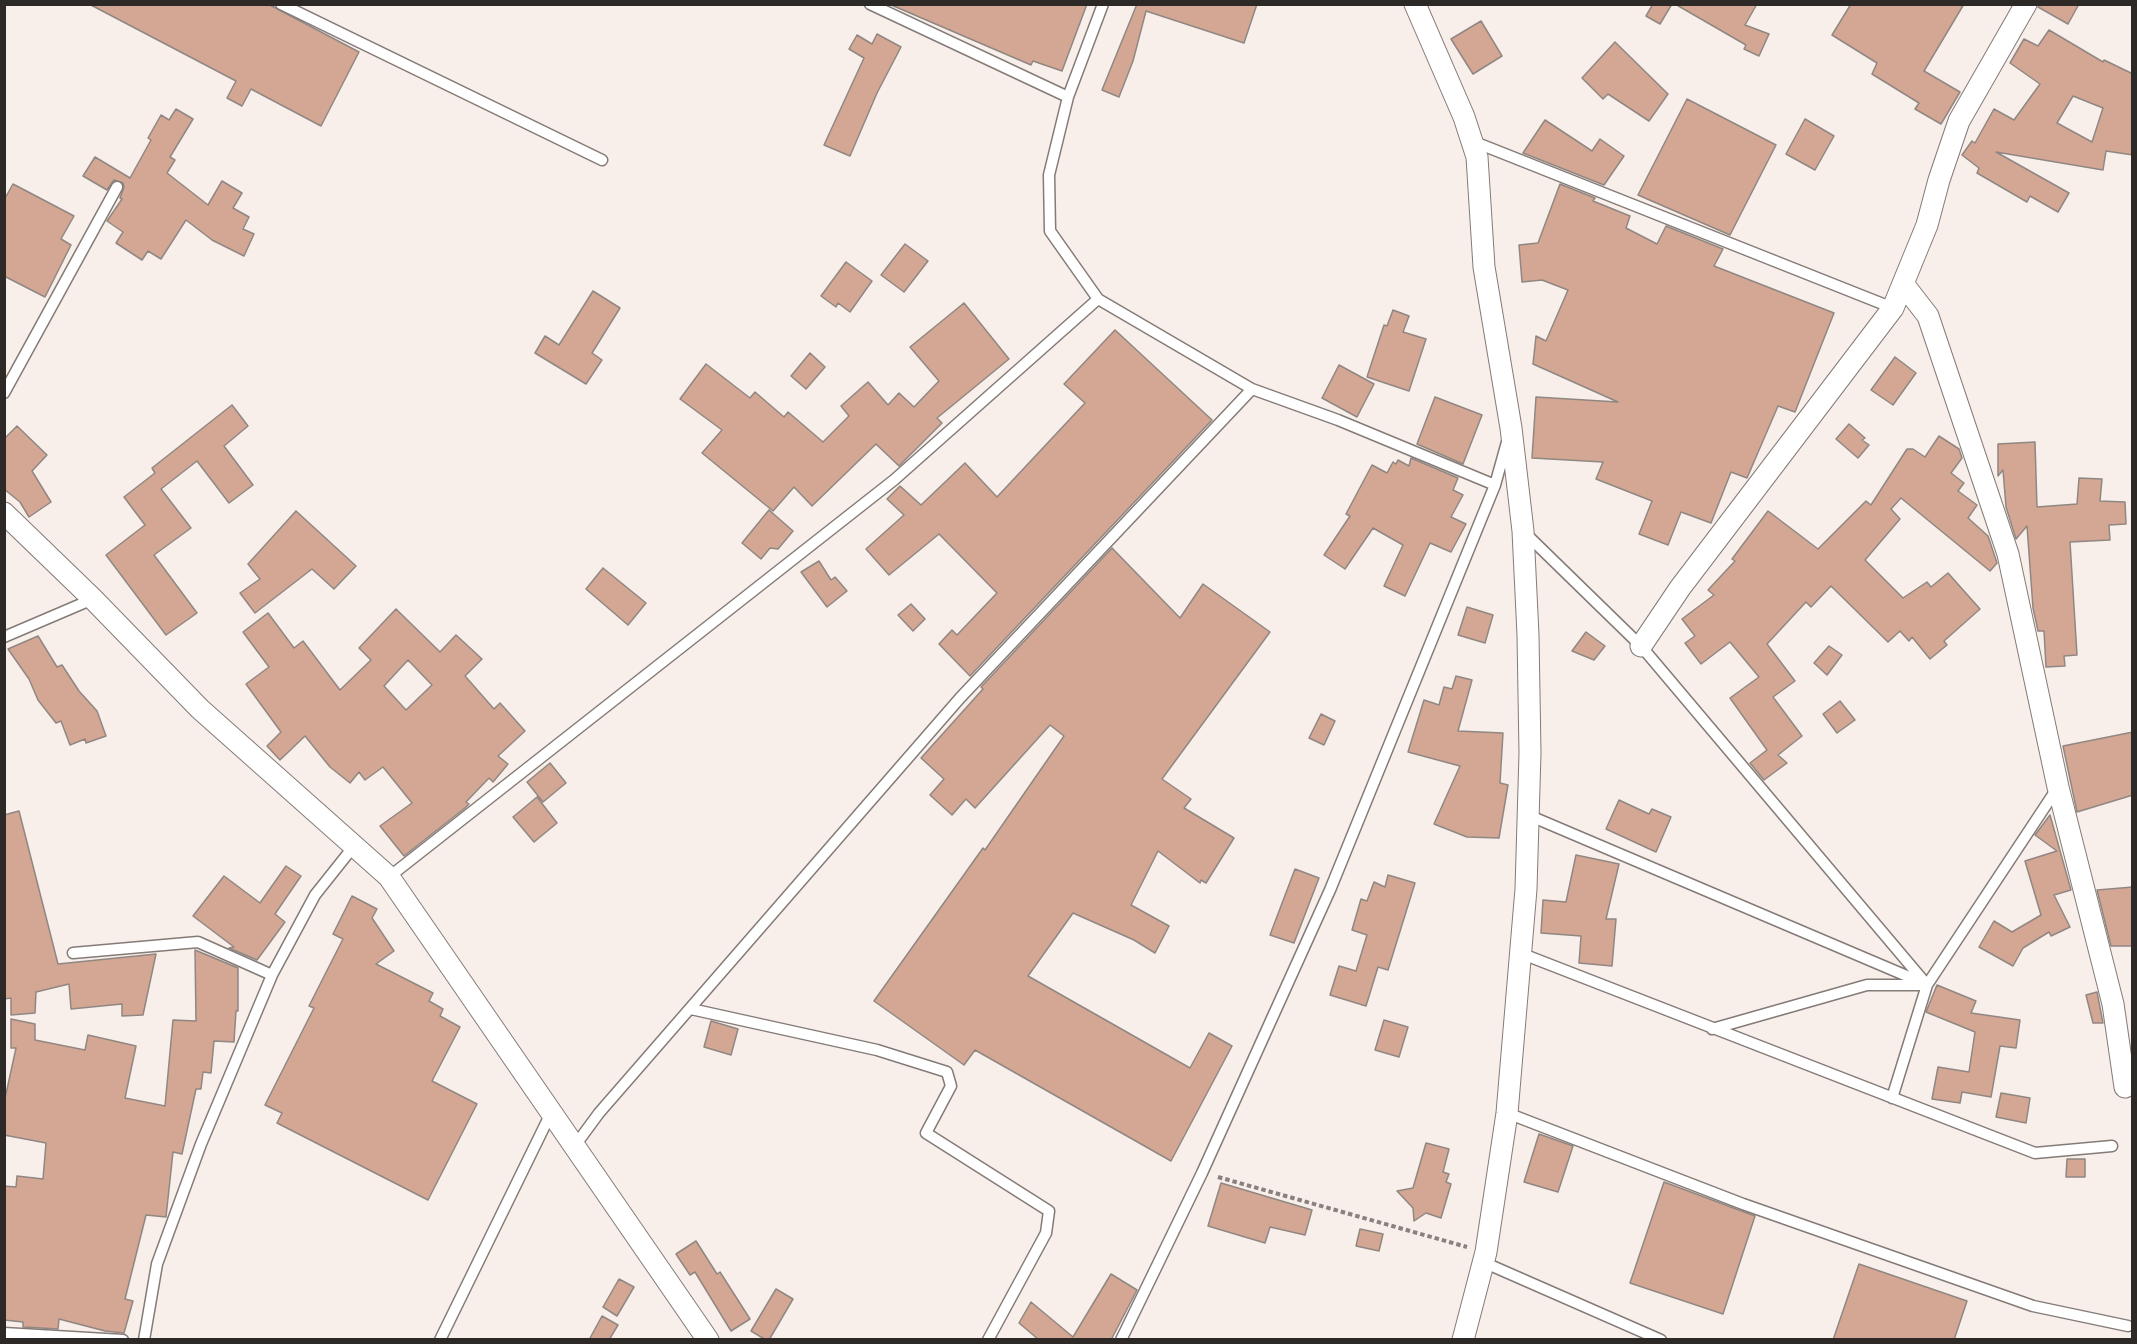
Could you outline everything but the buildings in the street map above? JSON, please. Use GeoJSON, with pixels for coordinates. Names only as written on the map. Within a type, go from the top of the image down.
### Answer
{"type":"FeatureCollection","features":[{"type":"Feature","properties":{"kind":"street"},"geometry":{"type":"LineString","coordinates":[[1415,4],[1477,156],[1484,267],[1510,428],[1523,531],[1530,753],[1526,889],[1507,1113],[1485,1257],[1463,1340]]}},
{"type":"Feature","properties":{"kind":"street"},"geometry":{"type":"LineString","coordinates":[[1641,646],[1680,588],[1893,308],[1927,225],[1959,121],[2026,4]]}},
{"type":"Feature","properties":{"kind":"street"},"geometry":{"type":"LineString","coordinates":[[1904,285],[1928,316],[2008,554],[2058,787],[2113,1004],[2125,1088]]}},
{"type":"Feature","properties":{"kind":"street"},"geometry":{"type":"LineString","coordinates":[[4,513],[93,599],[200,709],[388,877],[708,1340]]}},
{"type":"Feature","properties":{"kind":"lane"},"geometry":{"type":"LineString","coordinates":[[281,4],[602,160]]}},
{"type":"Feature","properties":{"kind":"lane"},"geometry":{"type":"LineString","coordinates":[[870,4],[1068,97]]}},
{"type":"Feature","properties":{"kind":"lane"},"geometry":{"type":"LineString","coordinates":[[1103,4],[1068,97],[1049,175],[1050,231],[1098,299],[1252,389],[1338,420],[1495,485]]}},
{"type":"Feature","properties":{"kind":"lane"},"geometry":{"type":"LineString","coordinates":[[1472,141],[1893,308]]}},
{"type":"Feature","properties":{"kind":"lane"},"geometry":{"type":"LineString","coordinates":[[4,393],[117,187]]}},
{"type":"Feature","properties":{"kind":"lane"},"geometry":{"type":"LineString","coordinates":[[388,877],[894,480],[1098,299]]}},
{"type":"Feature","properties":{"kind":"lane"},"geometry":{"type":"LineString","coordinates":[[574,1147],[599,1113],[960,698],[1252,389]]}},
{"type":"Feature","properties":{"kind":"lane"},"geometry":{"type":"LineString","coordinates":[[1121,1340],[1202,1173],[1330,890],[1495,485],[1510,428]]}},
{"type":"Feature","properties":{"kind":"lane"},"geometry":{"type":"LineString","coordinates":[[1523,531],[1641,646],[1927,985]]}},
{"type":"Feature","properties":{"kind":"lane"},"geometry":{"type":"LineString","coordinates":[[4,637],[93,599]]}},
{"type":"Feature","properties":{"kind":"lane"},"geometry":{"type":"LineString","coordinates":[[1892,1098],[1927,985],[2058,787]]}},
{"type":"Feature","properties":{"kind":"lane"},"geometry":{"type":"LineString","coordinates":[[1528,815],[1927,985]]}},
{"type":"Feature","properties":{"kind":"lane"},"geometry":{"type":"LineString","coordinates":[[144,1340],[157,1264],[201,1144],[272,975],[315,895],[354,846]]}},
{"type":"Feature","properties":{"kind":"lane"},"geometry":{"type":"LineString","coordinates":[[73,953],[198,942],[272,975]]}},
{"type":"Feature","properties":{"kind":"lane"},"geometry":{"type":"LineString","coordinates":[[1520,953],[2035,1153],[2112,1146]]}},
{"type":"Feature","properties":{"kind":"lane"},"geometry":{"type":"LineString","coordinates":[[1712,1029],[1868,985],[1927,985]]}},
{"type":"Feature","properties":{"kind":"lane"},"geometry":{"type":"LineString","coordinates":[[691,1009],[824,1037],[925,1063],[947,1072],[951,1086],[926,1133],[1049,1211],[1046,1233],[988,1340]]}},
{"type":"Feature","properties":{"kind":"lane"},"geometry":{"type":"LineString","coordinates":[[440,1340],[551,1113]]}},
{"type":"Feature","properties":{"kind":"lane"},"geometry":{"type":"LineString","coordinates":[[1507,1113],[1743,1204],[2033,1306],[2128,1326]]}},
{"type":"Feature","properties":{"kind":"lane"},"geometry":{"type":"LineString","coordinates":[[1485,1257],[1661,1340]]}},
{"type":"Feature","properties":{"kind":"lane"},"geometry":{"type":"LineString","coordinates":[[4,1333],[123,1340]]}},
{"type":"Feature","properties":{"kind":"path"},"geometry":{"type":"LineString","coordinates":[[1202,1173],[1485,1257]]}}]}
